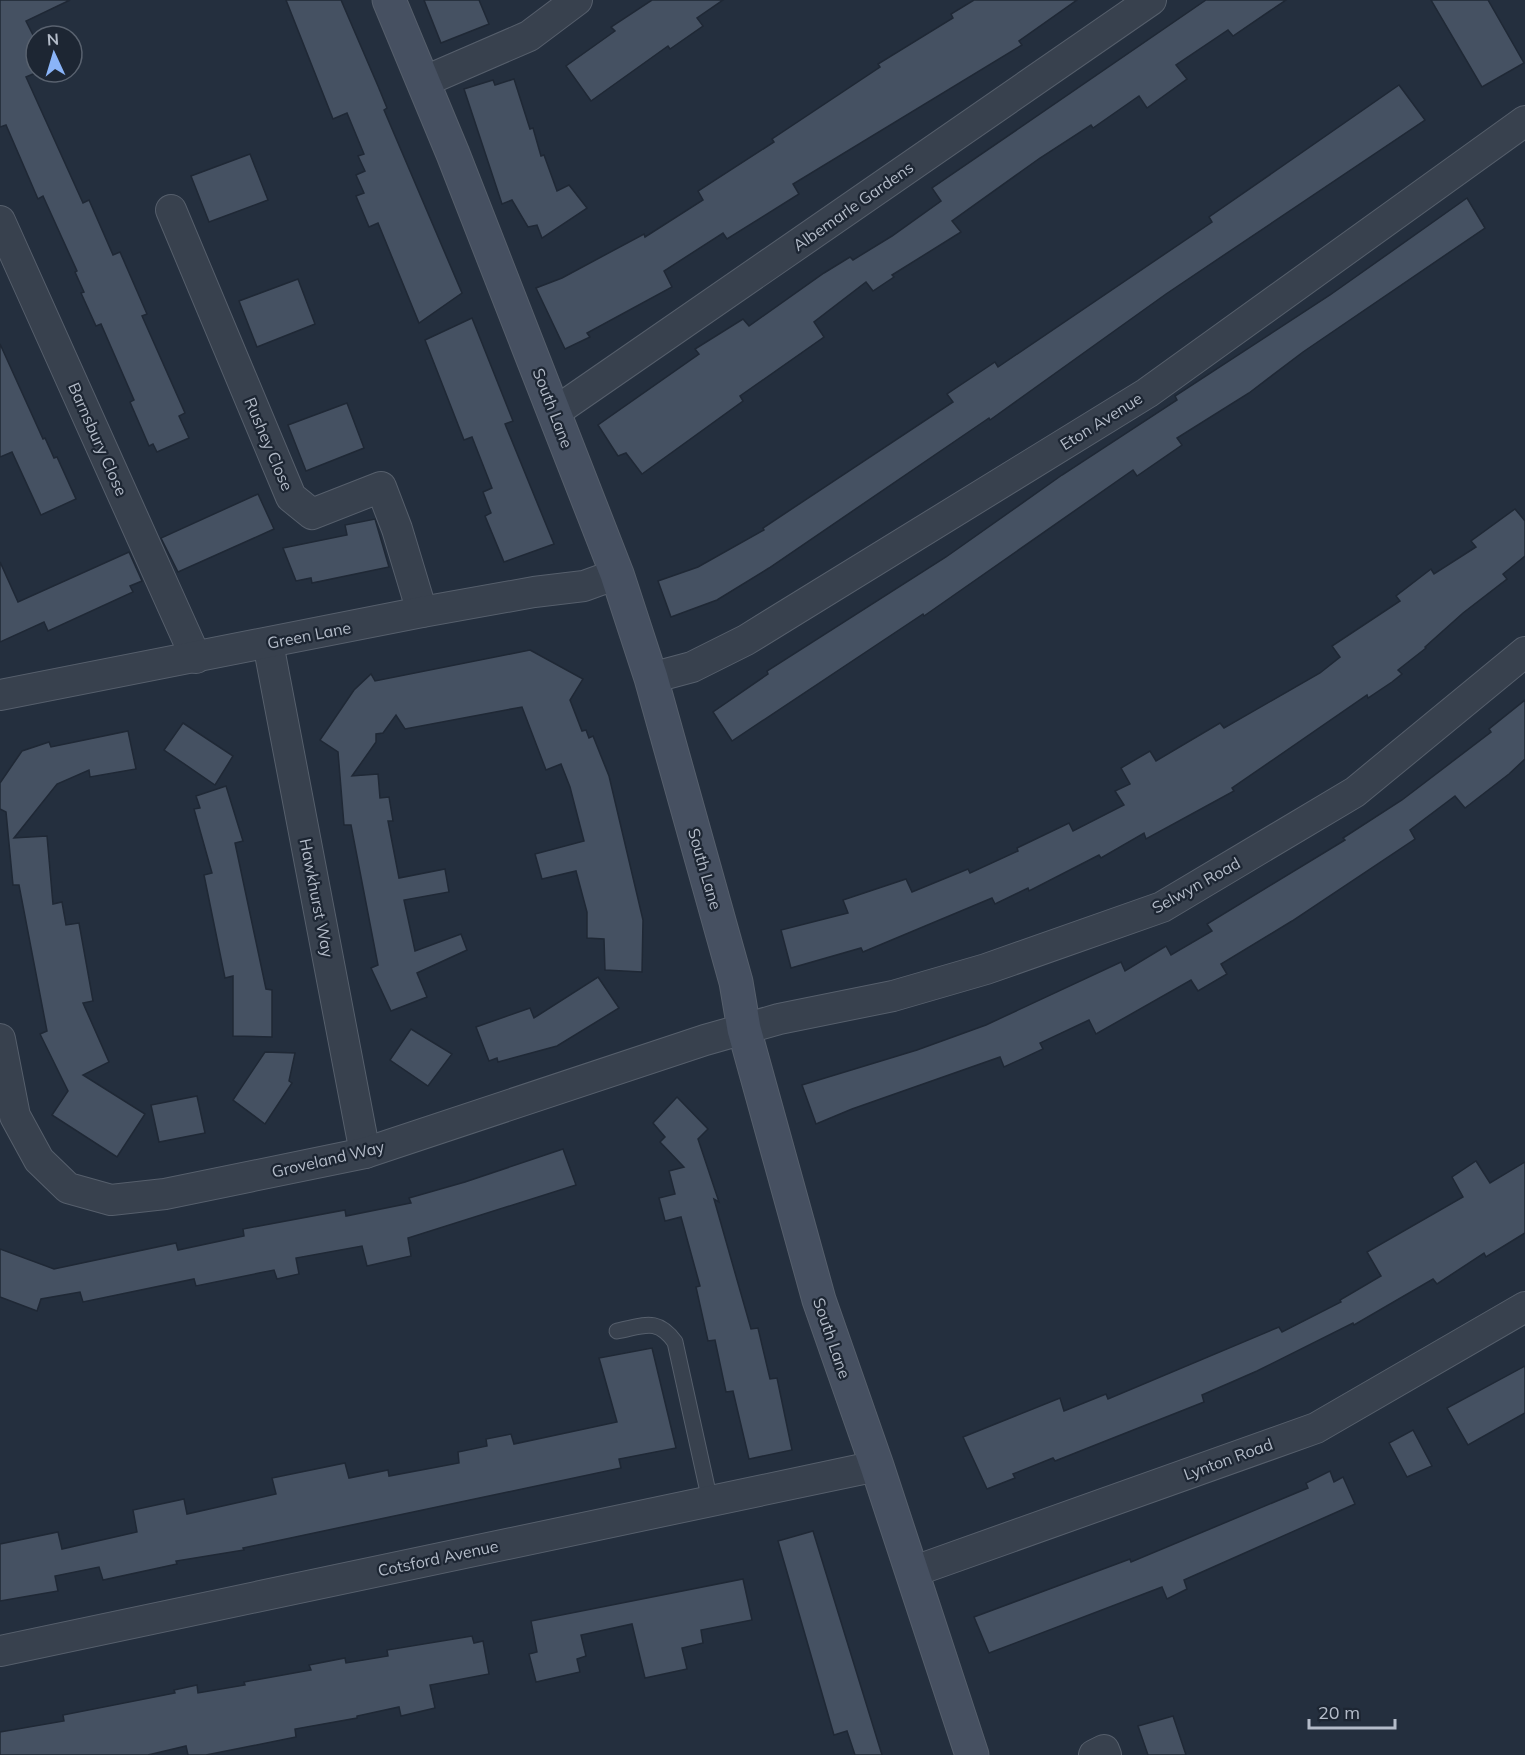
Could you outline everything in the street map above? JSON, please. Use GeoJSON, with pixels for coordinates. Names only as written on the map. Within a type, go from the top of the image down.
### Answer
{"type":"FeatureCollection","features":[{"type":"Feature","properties":{"kind":"street","name":"South Lane"},"geometry":{"type":"LineString","coordinates":[[389,0],[555,412],[617,574],[651,678],[736,982],[744,1029],[819,1300],[877,1466],[972,1755]]}},
{"type":"Feature","properties":{"kind":"street"},"geometry":{"type":"LineString","coordinates":[[423,82],[529,36],[577,0]]}},
{"type":"Feature","properties":{"kind":"street","name":"Albemarle Gardens"},"geometry":{"type":"LineString","coordinates":[[555,412],[1151,0]]}},
{"type":"Feature","properties":{"kind":"street","name":"Eton Avenue"},"geometry":{"type":"LineString","coordinates":[[651,678],[692,667],[746,640],[1147,393],[1525,121]]}},
{"type":"Feature","properties":{"kind":"street","name":"Rushey Close"},"geometry":{"type":"LineString","coordinates":[[171,210],[291,497],[312,514],[381,487],[397,529],[422,612]]}},
{"type":"Feature","properties":{"kind":"street","name":"Barnsbury Close"},"geometry":{"type":"LineString","coordinates":[[0,221],[196,658]]}},
{"type":"Feature","properties":{"kind":"street","name":"Green Lane"},"geometry":{"type":"LineString","coordinates":[[0,695],[422,612],[534,592],[584,586],[617,574]]}},
{"type":"Feature","properties":{"kind":"street","name":"Hawkhurst Way"},"geometry":{"type":"LineString","coordinates":[[268,643],[365,1153]]}},
{"type":"Feature","properties":{"kind":"street","name":"Selwyn Road"},"geometry":{"type":"LineString","coordinates":[[744,1029],[779,1018],[903,993],[986,969],[1162,907],[1355,792],[1525,652]]}},
{"type":"Feature","properties":{"kind":"street","name":"Groveland Way"},"geometry":{"type":"LineString","coordinates":[[0,1039],[15,1116],[39,1160],[68,1188],[111,1200],[165,1194],[365,1153],[744,1029]]}},
{"type":"Feature","properties":{"kind":"street","name":"Lynton Road"},"geometry":{"type":"LineString","coordinates":[[912,1572],[1316,1428],[1525,1307]]}},
{"type":"Feature","properties":{"kind":"street","name":"Cotsford Avenue"},"geometry":{"type":"LineString","coordinates":[[0,1651],[877,1466]]}},
{"type":"Feature","properties":{"kind":"street"},"geometry":{"type":"LineString","coordinates":[[1095,1755],[1104,1750],[1106,1755]]}},
{"type":"Feature","properties":{"kind":"lane"},"geometry":{"type":"LineString","coordinates":[[617,1331],[657,1324],[666,1330],[675,1342],[710,1501]]}},
{"type":"Feature","properties":{"kind":"building"},"geometry":{"type":"Polygon","coordinates":[[[0,0],[70,0],[24,24],[24,84],[29,84],[83,203],[89,200],[113,255],[120,252],[147,314],[142,316],[185,413],[179,416],[189,438],[157,452],[153,444],[149,446],[130,402],[134,400],[101,324],[96,326],[81,293],[84,292],[75,272],[77,271],[43,196],[38,199],[6,125],[0,127],[0,0]]]}},
{"type":"Feature","properties":{"kind":"building"},"geometry":{"type":"Polygon","coordinates":[[[286,0],[341,0],[378,86],[387,108],[384,110],[462,293],[419,323],[378,223],[369,227],[356,196],[364,193],[356,175],[365,171],[358,156],[364,154],[347,113],[333,119],[286,0]]]}},
{"type":"Feature","properties":{"kind":"building"},"geometry":{"type":"Polygon","coordinates":[[[424,0],[479,0],[489,24],[441,43],[424,0]]]}},
{"type":"Feature","properties":{"kind":"building"},"geometry":{"type":"Polygon","coordinates":[[[652,0],[723,0],[697,18],[703,26],[670,49],[668,46],[591,101],[566,66],[615,31],[611,27],[652,0]]]}},
{"type":"Feature","properties":{"kind":"building"},"geometry":{"type":"Polygon","coordinates":[[[974,0],[1077,0],[1019,41],[1022,45],[793,184],[799,194],[727,239],[723,233],[664,271],[672,287],[587,333],[590,337],[565,349],[536,288],[562,278],[644,234],[645,237],[703,200],[698,191],[774,142],[772,139],[880,67],[878,64],[953,18],[951,14],[974,0]]]}},
{"type":"Feature","properties":{"kind":"building"},"geometry":{"type":"Polygon","coordinates":[[[1206,0],[1286,0],[1233,36],[1228,30],[1176,65],[1187,79],[1147,108],[1139,96],[1093,128],[1091,125],[1040,158],[952,221],[961,232],[892,275],[894,277],[873,291],[866,282],[814,322],[824,337],[740,396],[743,401],[642,474],[626,453],[618,456],[598,425],[699,354],[695,349],[743,319],[749,326],[824,273],[850,257],[853,260],[892,236],[941,201],[932,188],[1206,0]]]}},
{"type":"Feature","properties":{"kind":"building"},"geometry":{"type":"Polygon","coordinates":[[[1431,0],[1488,0],[1524,63],[1482,87],[1431,0]]]}},
{"type":"Feature","properties":{"kind":"building"},"geometry":{"type":"Polygon","coordinates":[[[514,79],[530,129],[533,128],[541,156],[544,155],[557,191],[569,185],[587,208],[542,238],[537,225],[528,227],[512,200],[502,204],[464,89],[493,80],[495,85],[514,79]]]}},
{"type":"Feature","properties":{"kind":"building"},"geometry":{"type":"Polygon","coordinates":[[[1399,85],[1425,120],[1166,294],[990,420],[989,418],[769,568],[717,600],[671,617],[658,581],[698,567],[764,530],[763,528],[953,402],[947,394],[995,362],[998,367],[1212,222],[1209,217],[1399,85]]]}},
{"type":"Feature","properties":{"kind":"building"},"geometry":{"type":"Polygon","coordinates":[[[250,154],[268,200],[209,222],[191,176],[250,154]]]}},
{"type":"Feature","properties":{"kind":"building"},"geometry":{"type":"Polygon","coordinates":[[[1467,198],[1485,228],[1303,352],[1249,393],[1177,438],[1182,445],[1137,476],[1133,470],[924,616],[923,614],[732,741],[713,712],[768,674],[767,671],[946,557],[1062,475],[1177,400],[1175,396],[1330,295],[1467,198]]]}},
{"type":"Feature","properties":{"kind":"building"},"geometry":{"type":"Polygon","coordinates":[[[298,279],[315,324],[257,347],[239,301],[298,279]]]}},
{"type":"Feature","properties":{"kind":"building"},"geometry":{"type":"Polygon","coordinates":[[[472,318],[513,421],[505,424],[554,544],[504,562],[485,516],[491,513],[483,492],[492,488],[472,437],[464,440],[425,340],[472,318]]]}},
{"type":"Feature","properties":{"kind":"building"},"geometry":{"type":"Polygon","coordinates":[[[0,344],[43,439],[45,438],[54,458],[57,457],[76,499],[41,515],[12,452],[0,457],[0,344]]]}},
{"type":"Feature","properties":{"kind":"building"},"geometry":{"type":"Polygon","coordinates":[[[347,403],[364,448],[306,471],[288,425],[347,403]]]}},
{"type":"Feature","properties":{"kind":"building"},"geometry":{"type":"Polygon","coordinates":[[[258,494],[274,529],[178,572],[161,538],[258,494]]]}},
{"type":"Feature","properties":{"kind":"building"},"geometry":{"type":"Polygon","coordinates":[[[1515,509],[1525,521],[1525,556],[1503,574],[1507,579],[1463,613],[1426,648],[1398,670],[1402,674],[1392,682],[1368,698],[1367,695],[1232,788],[1234,791],[1146,839],[1144,833],[1101,858],[1099,855],[1029,891],[1028,888],[995,904],[992,898],[863,952],[861,948],[791,968],[781,930],[848,913],[843,900],[906,879],[912,892],[968,869],[970,873],[1018,851],[1017,848],[1069,823],[1073,831],[1124,805],[1115,791],[1130,784],[1121,768],[1150,751],[1156,761],[1220,723],[1224,728],[1320,673],[1340,657],[1332,646],[1400,601],[1396,596],[1431,569],[1434,574],[1476,547],[1471,541],[1515,509]]]}},
{"type":"Feature","properties":{"kind":"building"},"geometry":{"type":"Polygon","coordinates":[[[375,519],[389,567],[312,583],[311,578],[296,581],[283,548],[347,535],[345,525],[375,519]]]}},
{"type":"Feature","properties":{"kind":"building"},"geometry":{"type":"Polygon","coordinates":[[[129,552],[142,581],[130,586],[133,592],[48,631],[44,622],[0,642],[0,562],[18,602],[129,552]]]}},
{"type":"Feature","properties":{"kind":"building"},"geometry":{"type":"Polygon","coordinates":[[[530,650],[583,679],[570,700],[582,731],[586,730],[589,738],[593,736],[609,776],[643,920],[642,972],[605,970],[604,939],[587,938],[587,912],[576,871],[542,879],[535,854],[584,841],[570,787],[561,764],[546,770],[522,707],[405,729],[396,715],[383,733],[376,734],[376,742],[352,776],[378,774],[380,798],[389,797],[393,821],[388,821],[399,878],[445,869],[449,892],[404,900],[415,951],[461,934],[467,950],[417,973],[427,997],[391,1011],[371,968],[378,965],[351,825],[344,825],[338,752],[320,740],[354,690],[371,674],[375,681],[530,650]]]}},
{"type":"Feature","properties":{"kind":"building"},"geometry":{"type":"Polygon","coordinates":[[[1525,700],[1525,759],[1509,774],[1465,808],[1455,796],[1410,830],[1415,839],[1292,921],[1221,964],[1227,974],[1198,991],[1191,980],[1096,1034],[1089,1020],[1040,1043],[1043,1049],[1004,1067],[1000,1057],[816,1124],[802,1085],[917,1050],[986,1025],[1121,962],[1125,971],[1166,946],[1171,955],[1212,931],[1207,924],[1345,840],[1343,838],[1402,800],[1491,732],[1489,729],[1525,700]]]}},
{"type":"Feature","properties":{"kind":"building"},"geometry":{"type":"Polygon","coordinates":[[[183,723],[233,756],[215,785],[164,750],[183,723]]]}},
{"type":"Feature","properties":{"kind":"building"},"geometry":{"type":"Polygon","coordinates":[[[128,731],[136,769],[90,777],[89,770],[57,784],[14,838],[47,836],[53,904],[62,902],[66,925],[79,923],[93,1001],[83,1003],[109,1062],[83,1075],[145,1114],[117,1157],[52,1115],[68,1091],[40,1034],[47,1031],[19,885],[13,885],[6,812],[0,809],[0,783],[22,751],[49,742],[51,747],[128,731]]]}},
{"type":"Feature","properties":{"kind":"building"},"geometry":{"type":"Polygon","coordinates":[[[226,786],[243,841],[235,843],[266,989],[272,990],[272,1037],[233,1036],[233,976],[225,978],[204,875],[212,873],[194,809],[200,808],[196,796],[226,786]]]}},
{"type":"Feature","properties":{"kind":"building"},"geometry":{"type":"Polygon","coordinates":[[[598,977],[619,1008],[557,1046],[498,1062],[497,1058],[489,1061],[476,1027],[530,1008],[534,1018],[598,977]]]}},
{"type":"Feature","properties":{"kind":"building"},"geometry":{"type":"Polygon","coordinates":[[[411,1029],[452,1054],[428,1086],[390,1060],[411,1029]]]}},
{"type":"Feature","properties":{"kind":"building"},"geometry":{"type":"Polygon","coordinates":[[[265,1052],[295,1053],[289,1081],[292,1083],[265,1124],[233,1100],[265,1052]]]}},
{"type":"Feature","properties":{"kind":"building"},"geometry":{"type":"Polygon","coordinates":[[[197,1096],[205,1133],[159,1142],[151,1105],[197,1096]]]}},
{"type":"Feature","properties":{"kind":"building"},"geometry":{"type":"Polygon","coordinates":[[[677,1097],[708,1129],[698,1139],[719,1202],[714,1199],[751,1329],[758,1328],[770,1379],[777,1378],[792,1450],[749,1459],[733,1391],[726,1392],[715,1340],[708,1341],[696,1287],[700,1286],[681,1217],[665,1221],[659,1198],[675,1194],[669,1171],[684,1167],[660,1142],[665,1137],[653,1123],[677,1097]]]}},
{"type":"Feature","properties":{"kind":"building"},"geometry":{"type":"Polygon","coordinates":[[[563,1149],[576,1185],[408,1238],[411,1256],[367,1266],[362,1246],[296,1258],[299,1274],[277,1279],[274,1270],[196,1286],[194,1279],[83,1302],[80,1292],[41,1299],[37,1311],[0,1297],[0,1249],[54,1269],[176,1243],[178,1250],[244,1236],[243,1229],[345,1210],[346,1216],[411,1203],[409,1198],[563,1149]]]}},
{"type":"Feature","properties":{"kind":"building"},"geometry":{"type":"Polygon","coordinates":[[[1476,1161],[1490,1183],[1525,1162],[1525,1233],[1486,1257],[1484,1253],[1437,1284],[1433,1279],[1354,1325],[1353,1323],[1257,1371],[1202,1395],[1204,1402],[1055,1461],[1053,1458],[1013,1474],[1015,1478],[987,1489],[963,1437],[1060,1398],[1064,1411],[1106,1394],[1108,1399],[1279,1327],[1282,1332],[1341,1302],[1340,1300],[1381,1276],[1367,1252],[1463,1197],[1452,1177],[1476,1161]]]}},
{"type":"Feature","properties":{"kind":"building"},"geometry":{"type":"Polygon","coordinates":[[[652,1348],[676,1448],[619,1459],[621,1468],[243,1548],[244,1550],[176,1561],[177,1564],[103,1580],[99,1567],[55,1576],[58,1591],[0,1601],[0,1544],[58,1532],[62,1549],[137,1532],[133,1510],[184,1499],[187,1514],[276,1494],[272,1478],[345,1463],[349,1478],[388,1470],[389,1476],[459,1463],[458,1452],[487,1446],[486,1439],[511,1434],[514,1444],[617,1422],[599,1358],[652,1348]]]}},
{"type":"Feature","properties":{"kind":"building"},"geometry":{"type":"Polygon","coordinates":[[[1525,1366],[1525,1413],[1468,1445],[1447,1408],[1525,1366]]]}},
{"type":"Feature","properties":{"kind":"building"},"geometry":{"type":"Polygon","coordinates":[[[1413,1430],[1432,1466],[1407,1477],[1389,1443],[1413,1430]]]}},
{"type":"Feature","properties":{"kind":"building"},"geometry":{"type":"Polygon","coordinates":[[[1330,1471],[1334,1482],[1343,1477],[1355,1504],[1184,1580],[1187,1589],[1167,1599],[1162,1587],[989,1653],[974,1617],[1130,1559],[1131,1562],[1308,1488],[1306,1483],[1330,1471]]]}},
{"type":"Feature","properties":{"kind":"building"},"geometry":{"type":"Polygon","coordinates":[[[813,1531],[882,1755],[855,1755],[847,1731],[834,1735],[778,1541],[813,1531]]]}},
{"type":"Feature","properties":{"kind":"building"},"geometry":{"type":"Polygon","coordinates":[[[743,1579],[752,1620],[701,1630],[703,1643],[682,1648],[687,1669],[645,1678],[632,1624],[581,1635],[586,1656],[577,1659],[580,1672],[536,1682],[529,1654],[537,1652],[531,1621],[743,1579]]]}},
{"type":"Feature","properties":{"kind":"building"},"geometry":{"type":"Polygon","coordinates":[[[472,1636],[474,1643],[483,1641],[489,1674],[430,1685],[435,1708],[401,1716],[399,1707],[357,1716],[357,1718],[295,1729],[296,1737],[206,1755],[188,1755],[186,1746],[148,1755],[0,1755],[0,1732],[64,1721],[63,1715],[175,1693],[174,1690],[197,1685],[198,1693],[245,1685],[244,1682],[311,1670],[309,1665],[345,1658],[346,1663],[388,1656],[387,1650],[472,1636]]]}},
{"type":"Feature","properties":{"kind":"building"},"geometry":{"type":"Polygon","coordinates":[[[1173,1716],[1186,1755],[1148,1755],[1138,1726],[1173,1716]]]}}]}
